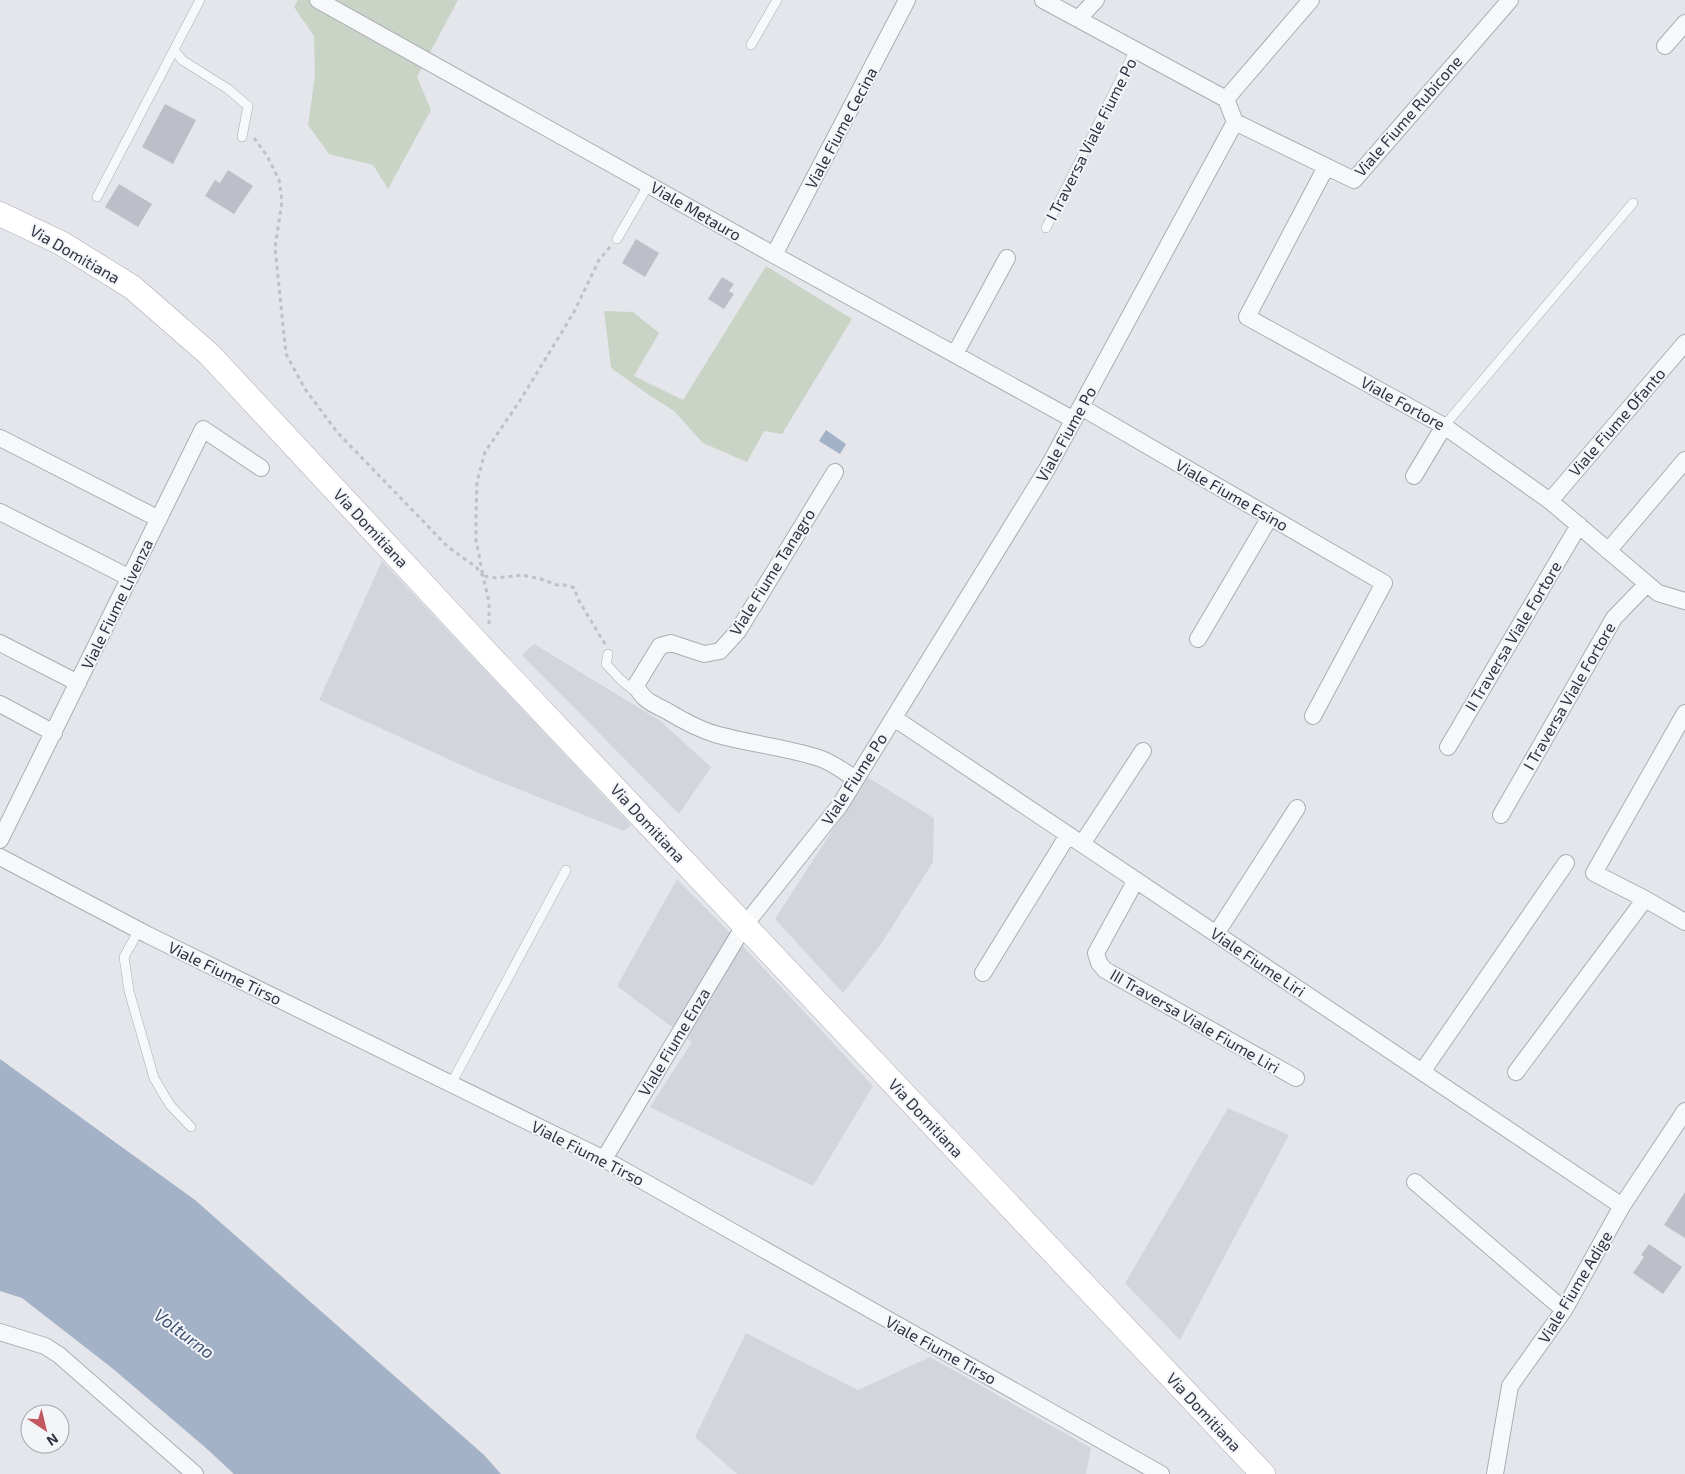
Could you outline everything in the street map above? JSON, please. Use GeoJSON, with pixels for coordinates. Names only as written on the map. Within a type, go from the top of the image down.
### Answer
{"type":"FeatureCollection","features":[{"type":"Feature","properties":{"kind":"street","name":"Viale Metauro"},"geometry":{"type":"LineString","coordinates":[[318,0],[955,354],[1077,414]]}},
{"type":"Feature","properties":{"kind":"street","name":"Viale Fiume Cecina"},"geometry":{"type":"LineString","coordinates":[[774,255],[907,0]]}},
{"type":"Feature","properties":{"kind":"street"},"geometry":{"type":"LineString","coordinates":[[1042,0],[1226,99],[1235,122]]}},
{"type":"Feature","properties":{"kind":"street"},"geometry":{"type":"LineString","coordinates":[[1078,19],[1096,0]]}},
{"type":"Feature","properties":{"kind":"street"},"geometry":{"type":"LineString","coordinates":[[1226,99],[1311,0]]}},
{"type":"Feature","properties":{"kind":"street","name":"Viale Fiume Rubicone"},"geometry":{"type":"LineString","coordinates":[[1235,122],[1354,180],[1510,0]]}},
{"type":"Feature","properties":{"kind":"street"},"geometry":{"type":"LineString","coordinates":[[1665,46],[1685,23]]}},
{"type":"Feature","properties":{"kind":"street","name":"Viale Fiume Po"},"geometry":{"type":"LineString","coordinates":[[744,926],[840,805],[1048,469],[1235,122]]}},
{"type":"Feature","properties":{"kind":"street","name":"Viale Fortore"},"geometry":{"type":"LineString","coordinates":[[1326,167],[1247,317],[1444,426],[1550,500],[1658,593],[1685,601]]}},
{"type":"Feature","properties":{"kind":"street","name":"Via Domitiana"},"geometry":{"type":"LineString","coordinates":[[0,214],[61,243],[132,287],[210,355],[485,651],[1262,1474]]}},
{"type":"Feature","properties":{"kind":"street"},"geometry":{"type":"LineString","coordinates":[[955,354],[1007,258]]}},
{"type":"Feature","properties":{"kind":"street","name":"Viale Fiume Ofanto"},"geometry":{"type":"LineString","coordinates":[[1550,500],[1685,343]]}},
{"type":"Feature","properties":{"kind":"street","name":"Viale Fiume Esino"},"geometry":{"type":"LineString","coordinates":[[1077,414],[1270,517],[1384,583],[1313,716]]}},
{"type":"Feature","properties":{"kind":"street"},"geometry":{"type":"LineString","coordinates":[[1414,476],[1444,426]]}},
{"type":"Feature","properties":{"kind":"street","name":"Viale Fiume Livenza"},"geometry":{"type":"LineString","coordinates":[[0,840],[203,429],[261,468]]}},
{"type":"Feature","properties":{"kind":"street"},"geometry":{"type":"LineString","coordinates":[[0,438],[158,519]]}},
{"type":"Feature","properties":{"kind":"street"},"geometry":{"type":"LineString","coordinates":[[1608,551],[1685,460]]}},
{"type":"Feature","properties":{"kind":"street","name":"Viale Fiume Tanagro"},"geometry":{"type":"LineString","coordinates":[[640,694],[636,685],[660,646],[671,643],[704,654],[720,651],[738,631],[834,472]]}},
{"type":"Feature","properties":{"kind":"street"},"geometry":{"type":"LineString","coordinates":[[0,512],[130,578]]}},
{"type":"Feature","properties":{"kind":"street"},"geometry":{"type":"LineString","coordinates":[[1198,639],[1270,517]]}},
{"type":"Feature","properties":{"kind":"street","name":"II Traversa Viale Fortore"},"geometry":{"type":"LineString","coordinates":[[1448,746],[1579,525]]}},
{"type":"Feature","properties":{"kind":"street","name":"I Traversa Viale Fortore"},"geometry":{"type":"LineString","coordinates":[[1501,815],[1614,618],[1647,584]]}},
{"type":"Feature","properties":{"kind":"street"},"geometry":{"type":"LineString","coordinates":[[0,643],[78,683]]}},
{"type":"Feature","properties":{"kind":"street"},"geometry":{"type":"LineString","coordinates":[[640,694],[649,702],[713,734],[794,750],[822,759],[856,779]]}},
{"type":"Feature","properties":{"kind":"street"},"geometry":{"type":"LineString","coordinates":[[0,704],[54,733]]}},
{"type":"Feature","properties":{"kind":"street"},"geometry":{"type":"LineString","coordinates":[[1685,713],[1594,873],[1685,922]]}},
{"type":"Feature","properties":{"kind":"street","name":"Viale Fiume Liri"},"geometry":{"type":"LineString","coordinates":[[894,718],[1622,1206]]}},
{"type":"Feature","properties":{"kind":"street"},"geometry":{"type":"LineString","coordinates":[[1082,844],[1143,751]]}},
{"type":"Feature","properties":{"kind":"street"},"geometry":{"type":"LineString","coordinates":[[1216,934],[1297,808]]}},
{"type":"Feature","properties":{"kind":"street"},"geometry":{"type":"LineString","coordinates":[[984,973],[1068,835]]}},
{"type":"Feature","properties":{"kind":"street","name":"Viale Fiume Tirso"},"geometry":{"type":"LineString","coordinates":[[0,857],[139,930],[604,1159],[1161,1474]]}},
{"type":"Feature","properties":{"kind":"street"},"geometry":{"type":"LineString","coordinates":[[1422,1072],[1566,863]]}},
{"type":"Feature","properties":{"kind":"street","name":"III Traversa Viale Fiume Liri"},"geometry":{"type":"LineString","coordinates":[[1136,880],[1096,953],[1099,962],[1105,970],[1296,1078]]}},
{"type":"Feature","properties":{"kind":"street"},"geometry":{"type":"LineString","coordinates":[[1516,1072],[1645,899]]}},
{"type":"Feature","properties":{"kind":"street","name":"Viale Fiume Enza"},"geometry":{"type":"LineString","coordinates":[[604,1159],[744,926]]}},
{"type":"Feature","properties":{"kind":"street","name":"Viale Fiume Adige"},"geometry":{"type":"LineString","coordinates":[[1495,1474],[1510,1386],[1564,1310],[1622,1206],[1684,1115]]}},
{"type":"Feature","properties":{"kind":"street"},"geometry":{"type":"LineString","coordinates":[[1415,1182],[1564,1310]]}},
{"type":"Feature","properties":{"kind":"street"},"geometry":{"type":"LineString","coordinates":[[0,1332],[45,1346],[59,1355],[195,1474]]}},
{"type":"Feature","properties":{"kind":"lane"},"geometry":{"type":"LineString","coordinates":[[96,197],[200,0]]}},
{"type":"Feature","properties":{"kind":"lane"},"geometry":{"type":"LineString","coordinates":[[751,45],[777,0]]}},
{"type":"Feature","properties":{"kind":"lane"},"geometry":{"type":"LineString","coordinates":[[174,50],[182,60],[228,89],[248,106],[242,137]]}},
{"type":"Feature","properties":{"kind":"lane","name":"I Traversa Viale Fiume Po"},"geometry":{"type":"LineString","coordinates":[[1046,228],[1135,50]]}},
{"type":"Feature","properties":{"kind":"lane"},"geometry":{"type":"LineString","coordinates":[[617,239],[649,184]]}},
{"type":"Feature","properties":{"kind":"lane"},"geometry":{"type":"LineString","coordinates":[[1444,426],[1633,203]]}},
{"type":"Feature","properties":{"kind":"lane"},"geometry":{"type":"LineString","coordinates":[[608,654],[606,664],[621,680],[640,694]]}},
{"type":"Feature","properties":{"kind":"lane"},"geometry":{"type":"LineString","coordinates":[[451,1084],[566,870]]}},
{"type":"Feature","properties":{"kind":"lane"},"geometry":{"type":"LineString","coordinates":[[139,930],[124,957],[129,991],[154,1078],[170,1105],[191,1128]]}},
{"type":"Feature","properties":{"kind":"path"},"geometry":{"type":"LineString","coordinates":[[248,106],[255,139],[267,156],[279,180],[282,200],[275,248],[286,354],[305,389],[337,432],[448,547],[476,567],[483,576],[497,578],[522,576],[541,578],[557,585],[568,585],[574,588],[578,601],[605,644],[608,654]]}},
{"type":"Feature","properties":{"kind":"path"},"geometry":{"type":"LineString","coordinates":[[485,651],[490,625],[488,602],[476,540],[476,507],[477,482],[485,452],[521,399],[574,312],[599,260],[617,239]]}},
{"type":"Feature","properties":{"kind":"shaded area"},"geometry":{"type":"Polygon","coordinates":[[[382,561],[631,825],[624,831],[483,775],[319,700],[382,561]]]}},
{"type":"Feature","properties":{"kind":"shaded area"},"geometry":{"type":"Polygon","coordinates":[[[534,644],[659,720],[711,767],[679,814],[522,655],[534,644]]]}},
{"type":"Feature","properties":{"kind":"shaded area"},"geometry":{"type":"Polygon","coordinates":[[[867,777],[934,818],[933,862],[881,944],[843,993],[775,919],[867,777]]]}},
{"type":"Feature","properties":{"kind":"shaded area"},"geometry":{"type":"Polygon","coordinates":[[[677,879],[744,947],[873,1086],[813,1186],[650,1107],[692,1042],[617,986],[677,879]]]}},
{"type":"Feature","properties":{"kind":"shaded area"},"geometry":{"type":"Polygon","coordinates":[[[1228,1108],[1289,1135],[1180,1340],[1125,1283],[1228,1108]]]}},
{"type":"Feature","properties":{"kind":"shaded area"},"geometry":{"type":"Polygon","coordinates":[[[746,1333],[858,1390],[930,1357],[1091,1448],[1086,1474],[737,1474],[695,1437],[746,1333]]]}},
{"type":"Feature","properties":{"kind":"green space"},"geometry":{"type":"Polygon","coordinates":[[[298,0],[458,0],[417,77],[431,110],[388,189],[373,165],[329,154],[308,125],[315,76],[314,36],[294,7],[298,0]]]}},
{"type":"Feature","properties":{"kind":"green space"},"geometry":{"type":"Polygon","coordinates":[[[766,266],[852,319],[782,434],[764,431],[747,462],[703,443],[674,411],[611,368],[604,311],[633,312],[659,333],[634,376],[683,400],[766,266]]]}},
{"type":"Feature","properties":{"kind":"water"},"geometry":{"type":"Polygon","coordinates":[[[826,430],[846,444],[840,454],[819,441],[826,430]]]}},
{"type":"Feature","properties":{"kind":"water","name":"Volturno"},"geometry":{"type":"Polygon","coordinates":[[[0,1059],[195,1200],[484,1455],[501,1474],[234,1474],[112,1368],[22,1298],[0,1291],[0,1059]]]}},
{"type":"Feature","properties":{"kind":"building"},"geometry":{"type":"Polygon","coordinates":[[[165,104],[196,120],[173,164],[142,147],[165,104]]]}},
{"type":"Feature","properties":{"kind":"building"},"geometry":{"type":"Polygon","coordinates":[[[228,170],[253,186],[234,214],[205,196],[215,180],[220,183],[228,170]]]}},
{"type":"Feature","properties":{"kind":"building"},"geometry":{"type":"Polygon","coordinates":[[[119,184],[152,204],[138,227],[105,207],[119,184]]]}},
{"type":"Feature","properties":{"kind":"building"},"geometry":{"type":"Polygon","coordinates":[[[636,239],[659,253],[645,277],[622,263],[636,239]]]}},
{"type":"Feature","properties":{"kind":"building"},"geometry":{"type":"Polygon","coordinates":[[[722,277],[734,284],[729,291],[734,294],[724,309],[708,299],[722,277]]]}},
{"type":"Feature","properties":{"kind":"building"},"geometry":{"type":"Polygon","coordinates":[[[1685,1192],[1685,1238],[1664,1225],[1685,1192]]]}},
{"type":"Feature","properties":{"kind":"building"},"geometry":{"type":"Polygon","coordinates":[[[1649,1244],[1682,1267],[1663,1294],[1633,1273],[1644,1257],[1641,1255],[1649,1244]]]}}]}
